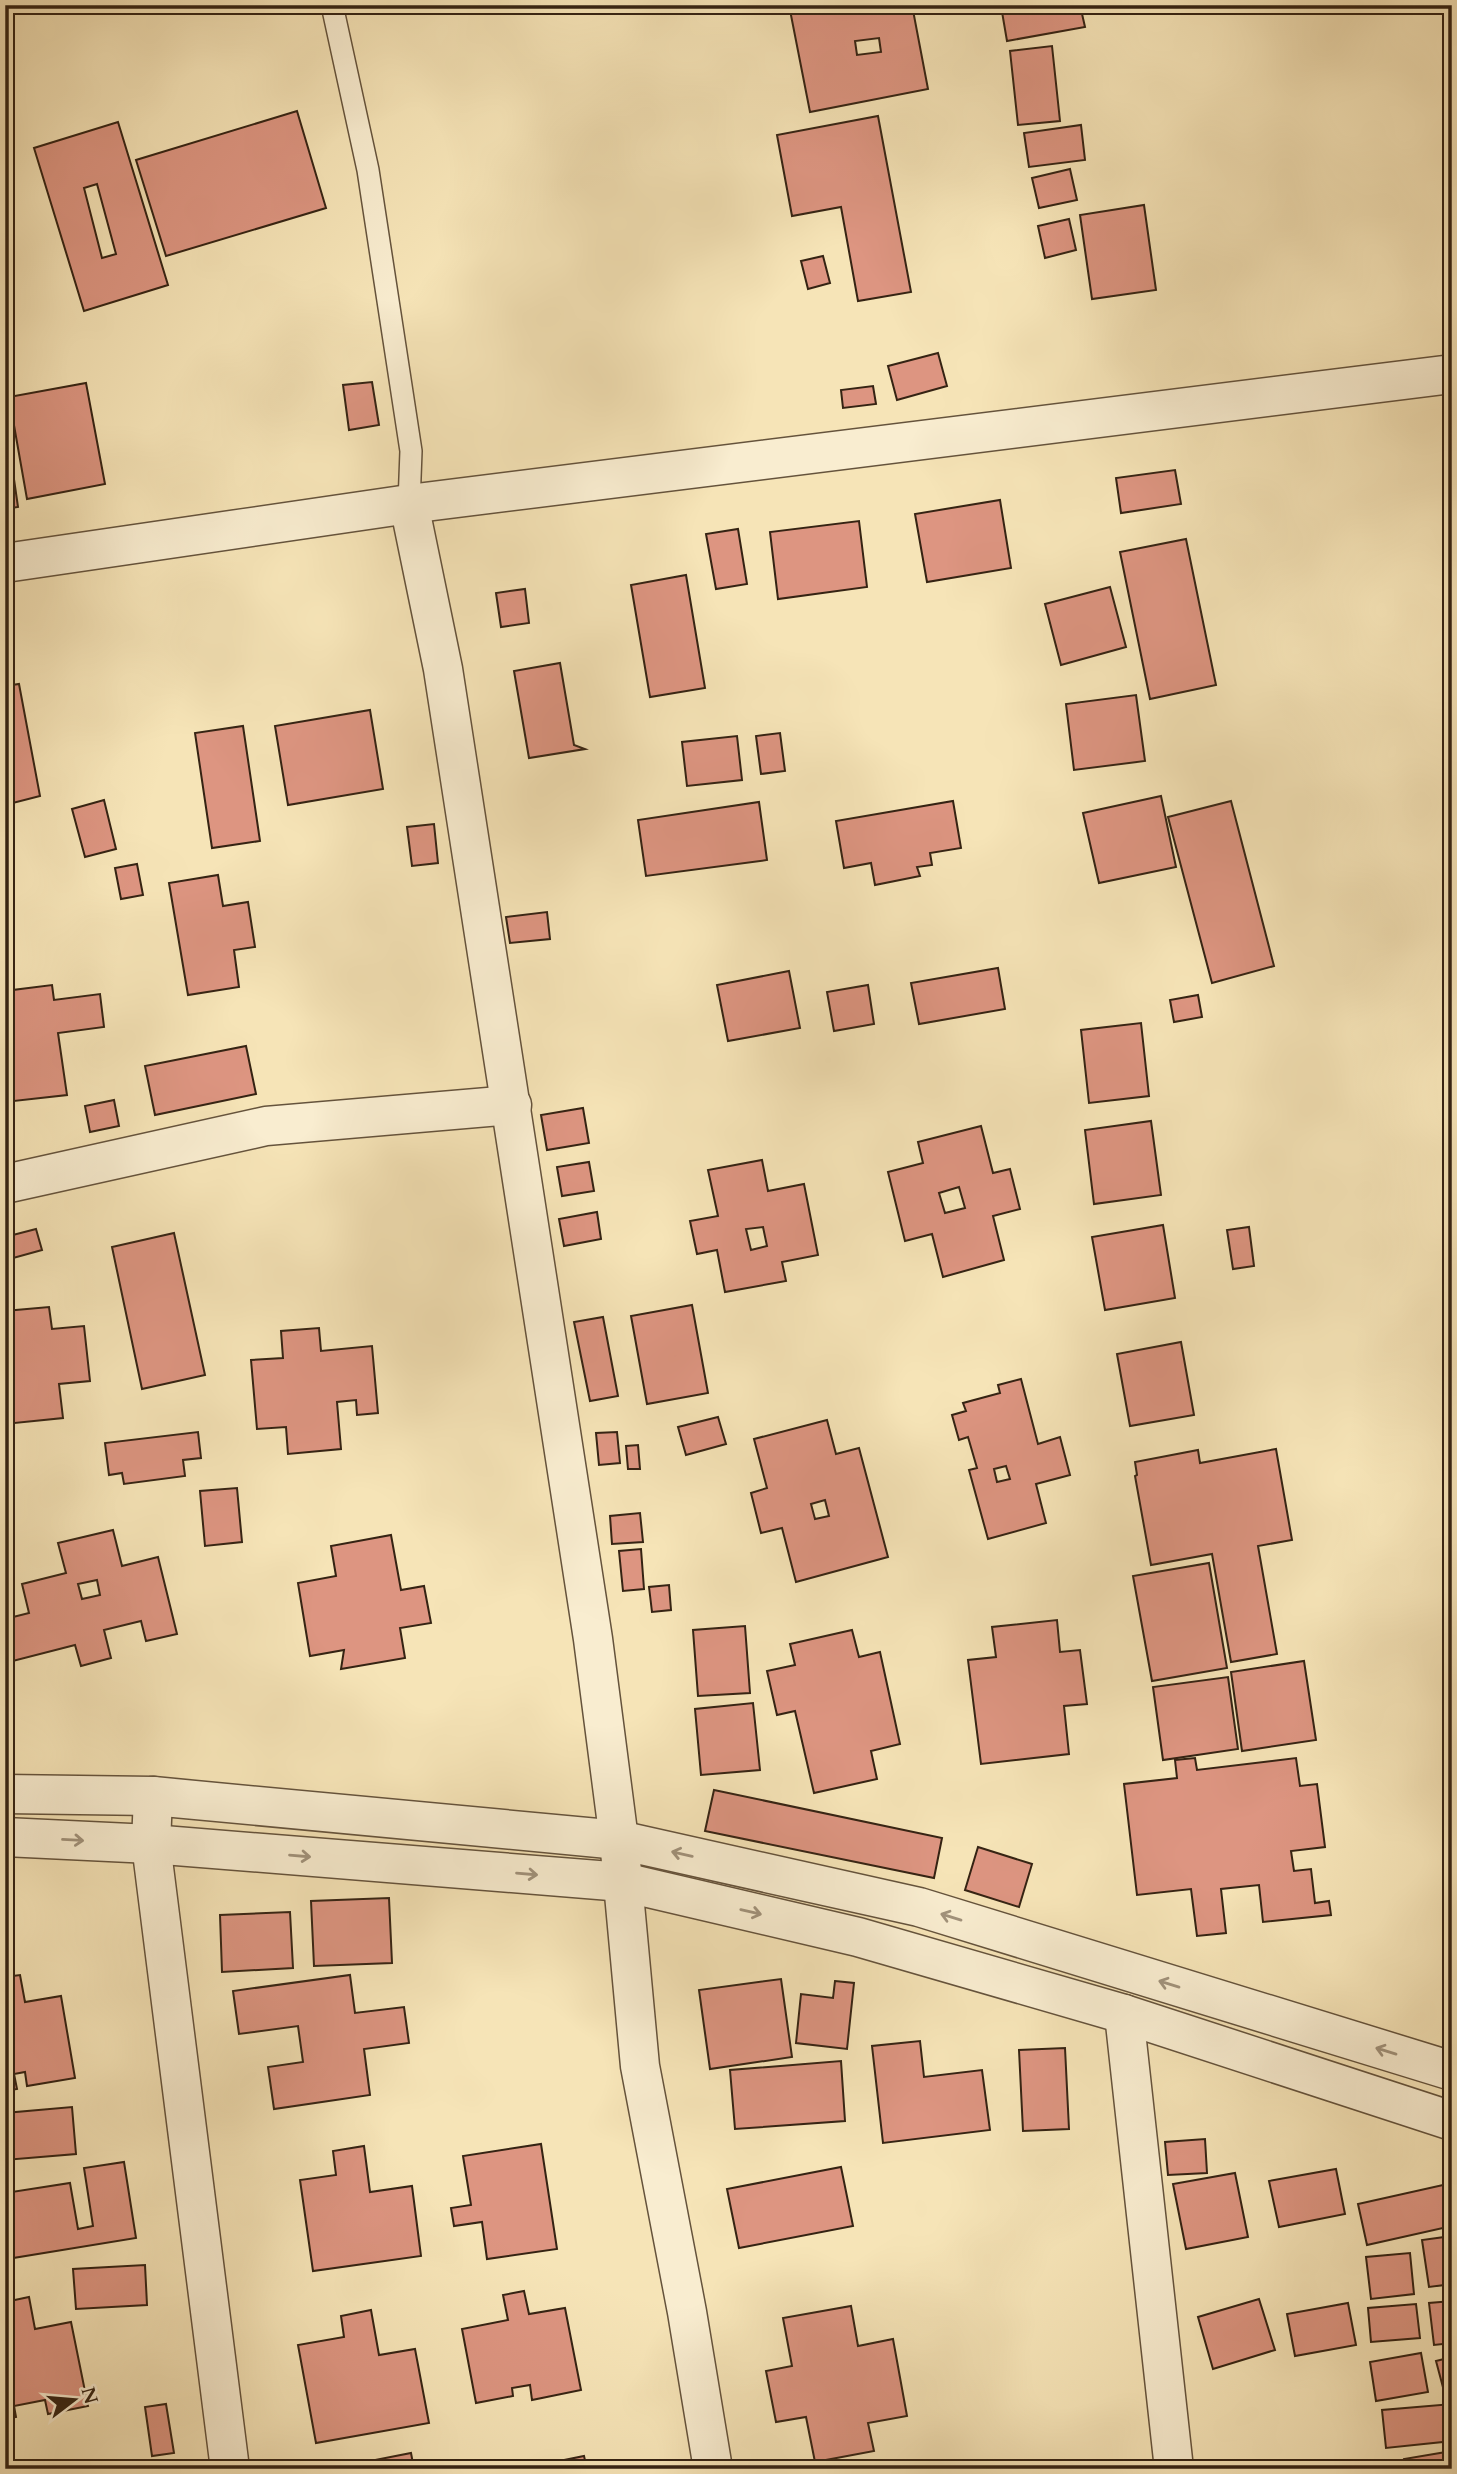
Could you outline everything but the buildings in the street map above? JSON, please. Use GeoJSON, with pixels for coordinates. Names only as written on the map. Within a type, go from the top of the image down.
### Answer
{"type":"FeatureCollection","features":[{"type":"Feature","properties":{"kind":"street"},"geometry":{"type":"LineString","coordinates":[[5,563],[409,504],[1452,374]]}},
{"type":"Feature","properties":{"kind":"street"},"geometry":{"type":"LineString","coordinates":[[409,504],[443,669],[593,1639],[619,1840],[640,2066],[713,2469]]}},
{"type":"Feature","properties":{"kind":"street"},"geometry":{"type":"LineString","coordinates":[[5,1184],[266,1126],[512,1105]]}},
{"type":"Feature","properties":{"kind":"street"},"geometry":{"type":"LineString","coordinates":[[5,1794],[153,1796],[619,1840],[919,1908],[1452,2071]]}},
{"type":"Feature","properties":{"kind":"street"},"geometry":{"type":"LineString","coordinates":[[153,1796],[151,1844],[230,2469]]}},
{"type":"Feature","properties":{"kind":"street"},"geometry":{"type":"LineString","coordinates":[[5,1837],[151,1844],[623,1882],[858,1937],[1124,2014],[1452,2121]]}},
{"type":"Feature","properties":{"kind":"street"},"geometry":{"type":"LineString","coordinates":[[1124,2014],[1174,2469]]}},
{"type":"Feature","properties":{"kind":"lane"},"geometry":{"type":"LineString","coordinates":[[332,5],[368,170],[411,451],[409,504]]}}]}
